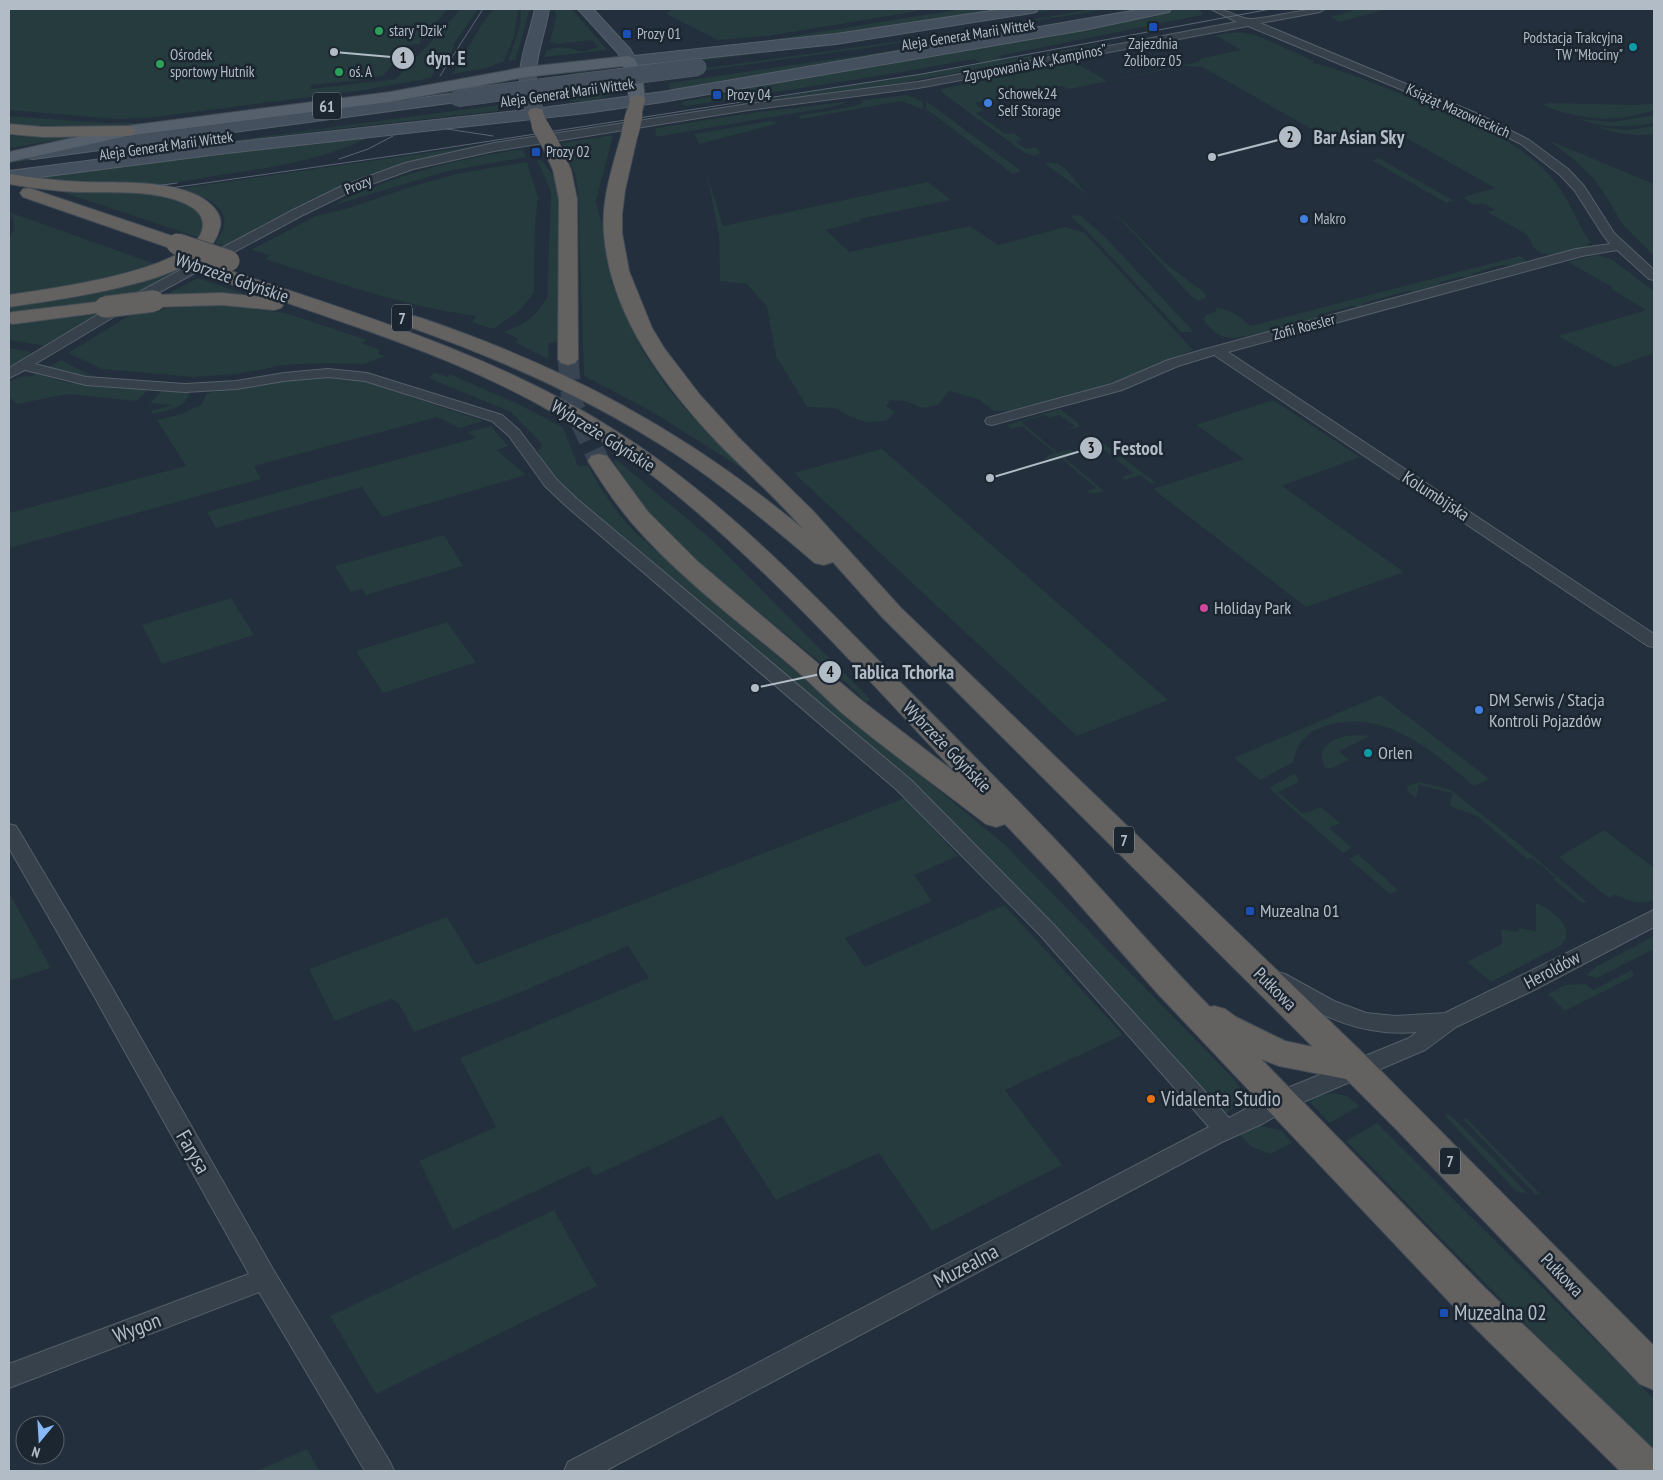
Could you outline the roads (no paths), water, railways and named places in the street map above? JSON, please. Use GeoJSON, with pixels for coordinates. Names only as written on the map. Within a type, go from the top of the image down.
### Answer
{"type":"FeatureCollection","features":[{"type":"Feature","properties":{"kind":"highway"},"geometry":{"type":"LineString","coordinates":[[636,107],[616,190],[613,233],[622,282],[642,328],[658,354],[698,406],[730,442],[805,516],[890,612]]}},
{"type":"Feature","properties":{"kind":"highway"},"geometry":{"type":"LineString","coordinates":[[538,120],[562,170],[568,200],[568,359]]}},
{"type":"Feature","properties":{"kind":"highway"},"geometry":{"type":"LineString","coordinates":[[9,129],[56,132],[127,131]]}},
{"type":"Feature","properties":{"kind":"highway"},"geometry":{"type":"LineString","coordinates":[[9,301],[96,286],[149,273],[170,265],[194,251],[209,236],[212,225],[210,215],[204,208],[190,199],[172,193],[136,189],[66,186],[14,176]]}},
{"type":"Feature","properties":{"kind":"highway","name":"Wybrzeże Gdyńskie"},"geometry":{"type":"LineString","coordinates":[[9,186],[177,244],[220,266],[368,325],[447,353],[553,403],[634,453],[687,492],[733,531],[798,593],[1069,873]]}},
{"type":"Feature","properties":{"kind":"highway","name":"Wybrzeże Gdyńskie"},"geometry":{"type":"LineString","coordinates":[[17,204],[159,253],[220,266],[488,348],[536,369],[608,405],[656,432],[723,477],[762,506],[890,612]]}},
{"type":"Feature","properties":{"kind":"highway"},"geometry":{"type":"LineString","coordinates":[[9,318],[154,301],[211,299],[256,301],[368,325]]}},
{"type":"Feature","properties":{"kind":"highway"},"geometry":{"type":"LineString","coordinates":[[599,461],[612,484],[636,515],[687,566],[796,656],[859,712],[1069,873]]}},
{"type":"Feature","properties":{"kind":"highway","name":"Pułkowa"},"geometry":{"type":"LineString","coordinates":[[890,612],[1357,1068],[1536,1248],[1654,1372]]}},
{"type":"Feature","properties":{"kind":"highway","name":"7"},"geometry":{"type":"LineString","coordinates":[[1069,873],[1170,986],[1472,1299],[1648,1471]]}},
{"type":"Feature","properties":{"kind":"highway"},"geometry":{"type":"LineString","coordinates":[[1170,986],[1225,1026],[1279,1053],[1357,1068]]}},
{"type":"Feature","properties":{"kind":"main road"},"geometry":{"type":"LineString","coordinates":[[542,9],[536,40],[526,72],[526,88],[538,120],[636,107],[1164,9]]}},
{"type":"Feature","properties":{"kind":"main road"},"geometry":{"type":"LineString","coordinates":[[585,9],[624,52],[634,72],[636,107]]}},
{"type":"Feature","properties":{"kind":"main road"},"geometry":{"type":"LineString","coordinates":[[526,72],[836,39],[1032,9]]}},
{"type":"Feature","properties":{"kind":"main road","name":"Aleja Generał Marii Wittek"},"geometry":{"type":"LineString","coordinates":[[9,157],[460,102],[932,41],[1124,9]]}},
{"type":"Feature","properties":{"kind":"main road","name":"Aleja Generał Marii Wittek"},"geometry":{"type":"LineString","coordinates":[[700,71],[1049,14]]}},
{"type":"Feature","properties":{"kind":"main road","name":"61"},"geometry":{"type":"LineString","coordinates":[[9,157],[127,131],[390,97],[526,72]]}},
{"type":"Feature","properties":{"kind":"main road","name":"Aleja Generał Marii Wittek"},"geometry":{"type":"LineString","coordinates":[[9,167],[460,102]]}},
{"type":"Feature","properties":{"kind":"main road","name":"61"},"geometry":{"type":"LineString","coordinates":[[14,176],[219,149],[538,120]]}},
{"type":"Feature","properties":{"kind":"street","name":"Książąt Mazowieckich"},"geometry":{"type":"LineString","coordinates":[[1216,9],[1474,116],[1525,142],[1553,161],[1574,182],[1604,228],[1619,246],[1654,276]]}},
{"type":"Feature","properties":{"kind":"street","name":"Zgrupowania AK „Kampinos”"},"geometry":{"type":"LineString","coordinates":[[748,107],[918,85],[1320,9]]}},
{"type":"Feature","properties":{"kind":"street","name":"Prozy"},"geometry":{"type":"LineString","coordinates":[[17,370],[112,312],[180,275],[320,202],[368,180],[428,162],[494,147],[748,107]]}},
{"type":"Feature","properties":{"kind":"street","name":"Zofii Roesler"},"geometry":{"type":"LineString","coordinates":[[992,421],[1116,388],[1173,363],[1581,252],[1619,246]]}},
{"type":"Feature","properties":{"kind":"street","name":"Kolumbijska"},"geometry":{"type":"LineString","coordinates":[[1216,351],[1654,642]]}},
{"type":"Feature","properties":{"kind":"street"},"geometry":{"type":"LineString","coordinates":[[17,370],[86,381],[185,388],[236,385],[284,377],[346,373],[367,376],[497,418],[514,433],[550,483],[571,502],[904,785],[1047,930],[1226,1130]]}},
{"type":"Feature","properties":{"kind":"street","name":"Farysa"},"geometry":{"type":"LineString","coordinates":[[9,831],[265,1279],[380,1471]]}},
{"type":"Feature","properties":{"kind":"street","name":"Heroldów"},"geometry":{"type":"LineString","coordinates":[[1357,1068],[1417,1044],[1448,1021],[1524,985],[1654,918]]}},
{"type":"Feature","properties":{"kind":"street","name":"Heroldów"},"geometry":{"type":"LineString","coordinates":[[1254,968],[1325,1006],[1364,1021],[1389,1024],[1448,1021]]}},
{"type":"Feature","properties":{"kind":"street","name":"Muzealna"},"geometry":{"type":"LineString","coordinates":[[578,1471],[1254,1117],[1281,1101],[1357,1068]]}},
{"type":"Feature","properties":{"kind":"street","name":"Wygon"},"geometry":{"type":"LineString","coordinates":[[9,1376],[265,1279]]}},
{"type":"Feature","properties":{"kind":"tunnel"},"geometry":{"type":"LineString","coordinates":[[568,359],[572,403],[599,461]]}},
{"type":"Feature","properties":{"kind":"tram line"},"geometry":{"type":"LineString","coordinates":[[440,76],[483,9]]}},
{"type":"Feature","properties":{"kind":"tram line"},"geometry":{"type":"LineString","coordinates":[[171,188],[413,153],[922,74],[1271,9]]}},
{"type":"Feature","properties":{"kind":"tram line"},"geometry":{"type":"LineString","coordinates":[[447,129],[493,136]]}},
{"type":"Feature","properties":{"kind":"tram line"},"geometry":{"type":"LineString","coordinates":[[339,159],[368,149],[393,136]]}},
{"type":"Feature","properties":{"kind":"tram line"},"geometry":{"type":"LineString","coordinates":[[155,186],[177,183]]}},
{"type":"Feature","properties":{"kind":"place","name":"Zajezdnia Żoliborz 05"},"geometry":{"type":"Point","coordinates":[1153,27]}},
{"type":"Feature","properties":{"kind":"place","name":"stary \"Dzik\""},"geometry":{"type":"Point","coordinates":[379,31]}},
{"type":"Feature","properties":{"kind":"place","name":"Prozy 01"},"geometry":{"type":"Point","coordinates":[627,34]}},
{"type":"Feature","properties":{"kind":"place","name":"Podstacja Trakcyjna TW \"Młociny\""},"geometry":{"type":"Point","coordinates":[1633,47]}},
{"type":"Feature","properties":{"kind":"place","name":"dyn. E"},"geometry":{"type":"Point","coordinates":[334,52]}},
{"type":"Feature","properties":{"kind":"place","name":"Ośrodek sportowy Hutnik"},"geometry":{"type":"Point","coordinates":[160,64]}},
{"type":"Feature","properties":{"kind":"place","name":"oś. A"},"geometry":{"type":"Point","coordinates":[339,72]}},
{"type":"Feature","properties":{"kind":"place","name":"Prozy 04"},"geometry":{"type":"Point","coordinates":[717,95]}},
{"type":"Feature","properties":{"kind":"place","name":"Schowek24 Self Storage"},"geometry":{"type":"Point","coordinates":[988,103]}},
{"type":"Feature","properties":{"kind":"place","name":"Prozy 02"},"geometry":{"type":"Point","coordinates":[536,152]}},
{"type":"Feature","properties":{"kind":"place","name":"Bar Asian Sky"},"geometry":{"type":"Point","coordinates":[1212,157]}},
{"type":"Feature","properties":{"kind":"place","name":"Makro"},"geometry":{"type":"Point","coordinates":[1304,219]}},
{"type":"Feature","properties":{"kind":"place","name":"Festool"},"geometry":{"type":"Point","coordinates":[990,478]}},
{"type":"Feature","properties":{"kind":"place","name":"Holiday Park"},"geometry":{"type":"Point","coordinates":[1204,608]}},
{"type":"Feature","properties":{"kind":"place","name":"Tablica Tchorka"},"geometry":{"type":"Point","coordinates":[755,688]}},
{"type":"Feature","properties":{"kind":"place","name":"DM Serwis / Stacja Kontroli Pojazdów"},"geometry":{"type":"Point","coordinates":[1479,710]}},
{"type":"Feature","properties":{"kind":"place","name":"Orlen"},"geometry":{"type":"Point","coordinates":[1368,753]}},
{"type":"Feature","properties":{"kind":"place","name":"Muzealna 01"},"geometry":{"type":"Point","coordinates":[1250,911]}},
{"type":"Feature","properties":{"kind":"place","name":"Vidalenta Studio"},"geometry":{"type":"Point","coordinates":[1151,1099]}},
{"type":"Feature","properties":{"kind":"place","name":"Muzealna 02"},"geometry":{"type":"Point","coordinates":[1444,1313]}}]}
